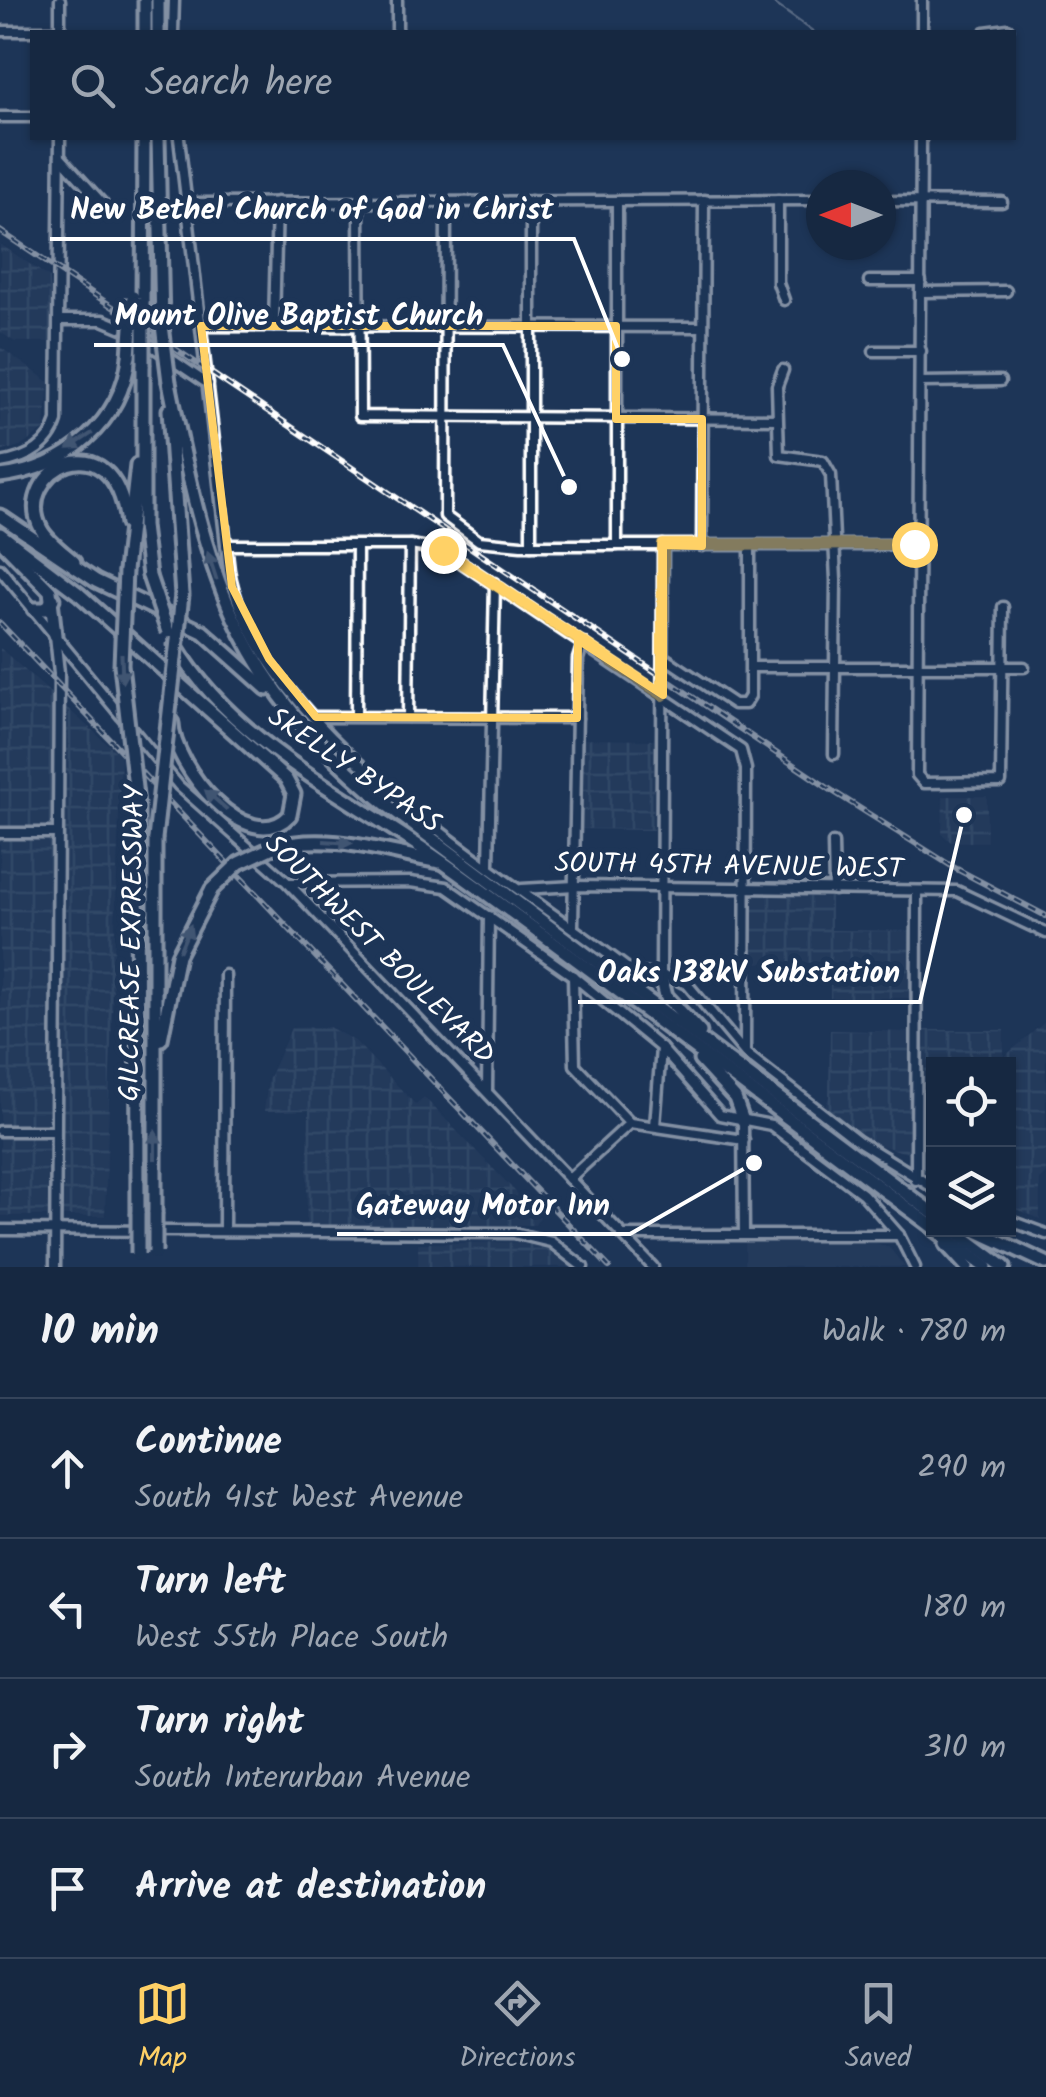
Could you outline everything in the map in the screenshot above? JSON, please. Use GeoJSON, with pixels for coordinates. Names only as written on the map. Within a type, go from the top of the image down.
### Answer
{"type":"FeatureCollection","features":[{"type":"Feature","properties":{"kind":"highway"},"geometry":{"type":"LineString","coordinates":[[143,0],[145,27]]}},
{"type":"Feature","properties":{"kind":"highway"},"geometry":{"type":"LineString","coordinates":[[158,0],[158,30]]}},
{"type":"Feature","properties":{"kind":"highway","name":"SKELLY BYPASS"},"geometry":{"type":"LineString","coordinates":[[144,140],[138,300],[143,364],[143,526],[149,576],[168,632],[193,674],[226,712],[445,863],[684,1042],[926,1215]]}},
{"type":"Feature","properties":{"kind":"highway","name":"SKELLY BYPASS"},"geometry":{"type":"LineString","coordinates":[[158,140],[162,325],[169,382],[213,572],[234,622],[281,702],[338,764],[387,805],[907,1194],[926,1213]]}},
{"type":"Feature","properties":{"kind":"highway"},"geometry":{"type":"LineString","coordinates":[[0,476],[33,468],[86,440],[102,426],[120,397],[138,300]]}},
{"type":"Feature","properties":{"kind":"highway","name":"GILCREASE EXPRESSWAY"},"geometry":{"type":"LineString","coordinates":[[154,1267],[155,839],[182,595],[169,382]]}},
{"type":"Feature","properties":{"kind":"highway","name":"GILCREASE EXPRESSWAY"},"geometry":{"type":"LineString","coordinates":[[138,1261],[137,805],[122,680],[128,524],[142,431]]}},
{"type":"Feature","properties":{"kind":"highway"},"geometry":{"type":"LineString","coordinates":[[96,581],[42,531],[36,508],[42,485],[66,465],[97,465],[118,482],[128,524]]}},
{"type":"Feature","properties":{"kind":"highway"},"geometry":{"type":"LineString","coordinates":[[0,516],[96,581],[203,632],[281,702]]}},
{"type":"Feature","properties":{"kind":"highway"},"geometry":{"type":"LineString","coordinates":[[0,537],[53,598],[55,635]]}},
{"type":"Feature","properties":{"kind":"highway"},"geometry":{"type":"LineString","coordinates":[[0,537],[79,594],[242,738],[292,788],[292,811],[276,826],[258,828],[231,813],[202,788],[180,758],[172,737],[171,696]]}},
{"type":"Feature","properties":{"kind":"highway"},"geometry":{"type":"LineString","coordinates":[[34,609],[46,609],[53,598]]}},
{"type":"Feature","properties":{"kind":"highway"},"geometry":{"type":"LineString","coordinates":[[242,738],[338,792]]}},
{"type":"Feature","properties":{"kind":"highway"},"geometry":{"type":"LineString","coordinates":[[155,1077],[178,956],[212,889],[239,864],[272,847],[299,842],[350,842],[445,863]]}},
{"type":"Feature","properties":{"kind":"highway"},"geometry":{"type":"LineString","coordinates":[[661,976],[666,996],[724,1056]]}},
{"type":"Feature","properties":{"kind":"highway"},"geometry":{"type":"LineString","coordinates":[[684,1042],[735,1098],[743,1121]]}},
{"type":"Feature","properties":{"kind":"highway"},"geometry":{"type":"LineString","coordinates":[[945,1237],[967,1267]]}},
{"type":"Feature","properties":{"kind":"highway","name":"SKELLY BYPASS"},"geometry":{"type":"LineString","coordinates":[[952,1237],[986,1267]]}},
{"type":"Feature","properties":{"kind":"highway"},"geometry":{"type":"LineString","coordinates":[[963,1237],[1004,1267]]}},
{"type":"Feature","properties":{"kind":"highway"},"geometry":{"type":"LineString","coordinates":[[991,1237],[1046,1262]]}},
{"type":"Feature","properties":{"kind":"street"},"geometry":{"type":"LineString","coordinates":[[60,0],[60,30]]}},
{"type":"Feature","properties":{"kind":"street"},"geometry":{"type":"LineString","coordinates":[[173,30],[174,0]]}},
{"type":"Feature","properties":{"kind":"street"},"geometry":{"type":"LineString","coordinates":[[397,0],[397,30]]}},
{"type":"Feature","properties":{"kind":"street"},"geometry":{"type":"LineString","coordinates":[[922,0],[922,30]]}},
{"type":"Feature","properties":{"kind":"street"},"geometry":{"type":"LineString","coordinates":[[1000,30],[1008,29]]}},
{"type":"Feature","properties":{"kind":"street"},"geometry":{"type":"LineString","coordinates":[[0,31],[30,32]]}},
{"type":"Feature","properties":{"kind":"street"},"geometry":{"type":"LineString","coordinates":[[0,117],[30,117]]}},
{"type":"Feature","properties":{"kind":"street"},"geometry":{"type":"LineString","coordinates":[[0,463],[34,452],[54,432],[59,409],[60,140]]}},
{"type":"Feature","properties":{"kind":"street"},"geometry":{"type":"LineString","coordinates":[[179,140],[232,587],[248,626],[268,659],[316,717],[378,781],[632,972],[688,985],[745,1053],[926,1184]]}},
{"type":"Feature","properties":{"kind":"street"},"geometry":{"type":"LineString","coordinates":[[921,140],[920,781],[1001,782],[1003,607]]}},
{"type":"Feature","properties":{"kind":"street"},"geometry":{"type":"LineString","coordinates":[[60,157],[102,204]]}},
{"type":"Feature","properties":{"kind":"street"},"geometry":{"type":"LineString","coordinates":[[702,546],[704,200]]}},
{"type":"Feature","properties":{"kind":"street"},"geometry":{"type":"LineString","coordinates":[[778,200],[778,283],[784,300]]}},
{"type":"Feature","properties":{"kind":"street"},"geometry":{"type":"LineString","coordinates":[[188,204],[806,200]]}},
{"type":"Feature","properties":{"kind":"street"},"geometry":{"type":"LineString","coordinates":[[530,545],[531,201]]}},
{"type":"Feature","properties":{"kind":"street"},"geometry":{"type":"LineString","coordinates":[[617,201],[617,545]]}},
{"type":"Feature","properties":{"kind":"street"},"geometry":{"type":"LineString","coordinates":[[896,201],[1002,202]]}},
{"type":"Feature","properties":{"kind":"street"},"geometry":{"type":"LineString","coordinates":[[274,326],[276,202]]}},
{"type":"Feature","properties":{"kind":"street"},"geometry":{"type":"LineString","coordinates":[[360,202],[360,416],[777,419]]}},
{"type":"Feature","properties":{"kind":"street"},"geometry":{"type":"LineString","coordinates":[[446,202],[446,516],[458,530],[478,540],[530,545],[750,548],[920,544]]}},
{"type":"Feature","properties":{"kind":"street"},"geometry":{"type":"LineString","coordinates":[[869,281],[921,281]]}},
{"type":"Feature","properties":{"kind":"street"},"geometry":{"type":"LineString","coordinates":[[921,292],[1006,292]]}},
{"type":"Feature","properties":{"kind":"street"},"geometry":{"type":"LineString","coordinates":[[59,320],[116,323],[208,384]]}},
{"type":"Feature","properties":{"kind":"street"},"geometry":{"type":"LineString","coordinates":[[201,326],[702,327]]}},
{"type":"Feature","properties":{"kind":"street"},"geometry":{"type":"LineString","coordinates":[[874,351],[921,351]]}},
{"type":"Feature","properties":{"kind":"street"},"geometry":{"type":"LineString","coordinates":[[783,370],[778,386],[779,454],[826,464],[831,475],[836,580],[834,754]]}},
{"type":"Feature","properties":{"kind":"street"},"geometry":{"type":"LineString","coordinates":[[921,382],[1000,381]]}},
{"type":"Feature","properties":{"kind":"street"},"geometry":{"type":"LineString","coordinates":[[226,545],[410,544],[443,550],[663,695],[744,755],[745,1053]]}},
{"type":"Feature","properties":{"kind":"street"},"geometry":{"type":"LineString","coordinates":[[408,716],[410,544]]}},
{"type":"Feature","properties":{"kind":"street"},"geometry":{"type":"LineString","coordinates":[[661,976],[663,545]]}},
{"type":"Feature","properties":{"kind":"street"},"geometry":{"type":"LineString","coordinates":[[356,716],[357,546]]}},
{"type":"Feature","properties":{"kind":"street"},"geometry":{"type":"LineString","coordinates":[[665,658],[734,704],[745,704],[750,696],[750,548]]}},
{"type":"Feature","properties":{"kind":"street","name":"SOUTHWEST BOULEVARD"},"geometry":{"type":"LineString","coordinates":[[0,569],[179,786],[288,882],[653,1267]]}},
{"type":"Feature","properties":{"kind":"street"},"geometry":{"type":"LineString","coordinates":[[489,866],[495,583]]}},
{"type":"Feature","properties":{"kind":"street"},"geometry":{"type":"LineString","coordinates":[[54,1267],[58,673],[55,635]]}},
{"type":"Feature","properties":{"kind":"street"},"geometry":{"type":"LineString","coordinates":[[573,926],[578,659],[583,643]]}},
{"type":"Feature","properties":{"kind":"street"},"geometry":{"type":"LineString","coordinates":[[58,673],[75,660]]}},
{"type":"Feature","properties":{"kind":"street"},"geometry":{"type":"LineString","coordinates":[[750,667],[1024,667]]}},
{"type":"Feature","properties":{"kind":"street"},"geometry":{"type":"LineString","coordinates":[[316,717],[577,718]]}},
{"type":"Feature","properties":{"kind":"street"},"geometry":{"type":"LineString","coordinates":[[0,833],[57,833]]}},
{"type":"Feature","properties":{"kind":"street"},"geometry":{"type":"LineString","coordinates":[[834,843],[834,890]]}},
{"type":"Feature","properties":{"kind":"street"},"geometry":{"type":"LineString","coordinates":[[288,882],[410,882],[446,887],[572,976],[661,1048],[720,1115],[772,1125],[863,1194],[899,1235],[914,1267]]}},
{"type":"Feature","properties":{"kind":"street","name":"SOUTH 45TH AVENUE WEST"},"geometry":{"type":"LineString","coordinates":[[522,889],[575,886],[834,890],[972,896],[1046,933]]}},
{"type":"Feature","properties":{"kind":"street"},"geometry":{"type":"LineString","coordinates":[[916,1180],[917,892]]}},
{"type":"Feature","properties":{"kind":"street"},"geometry":{"type":"LineString","coordinates":[[486,1091],[489,916]]}},
{"type":"Feature","properties":{"kind":"street"},"geometry":{"type":"LineString","coordinates":[[224,975],[224,1231]]}},
{"type":"Feature","properties":{"kind":"street"},"geometry":{"type":"LineString","coordinates":[[572,976],[575,1065],[630,1123],[744,1140]]}},
{"type":"Feature","properties":{"kind":"street"},"geometry":{"type":"LineString","coordinates":[[723,1027],[736,1027],[745,1019]]}},
{"type":"Feature","properties":{"kind":"street"},"geometry":{"type":"LineString","coordinates":[[655,1126],[661,1048]]}},
{"type":"Feature","properties":{"kind":"street"},"geometry":{"type":"LineString","coordinates":[[660,1074],[680,1068]]}},
{"type":"Feature","properties":{"kind":"street"},"geometry":{"type":"LineString","coordinates":[[743,1121],[744,1234]]}},
{"type":"Feature","properties":{"kind":"street"},"geometry":{"type":"LineString","coordinates":[[569,1179],[630,1123]]}},
{"type":"Feature","properties":{"kind":"street"},"geometry":{"type":"LineString","coordinates":[[0,1131],[55,1131]]}},
{"type":"Feature","properties":{"kind":"street"},"geometry":{"type":"LineString","coordinates":[[1016,1223],[1046,1234]]}},
{"type":"Feature","properties":{"kind":"street"},"geometry":{"type":"LineString","coordinates":[[0,1230],[523,1234],[558,1245],[583,1267]]}},
{"type":"Feature","properties":{"kind":"street"},"geometry":{"type":"LineString","coordinates":[[623,1235],[899,1235]]}},
{"type":"Feature","properties":{"kind":"highlighted area"},"geometry":{"type":"Polygon","coordinates":[[[201,326],[616,326],[616,419],[702,419],[702,546],[663,545],[663,695],[578,640],[577,718],[316,717],[269,659],[232,587],[201,326]]]}},
{"type":"Feature","properties":{"kind":"shaded area"},"geometry":{"type":"Polygon","coordinates":[[[0,244],[50,278],[50,342],[15,342],[0,332],[0,244]]]}},
{"type":"Feature","properties":{"kind":"shaded area"},"geometry":{"type":"Polygon","coordinates":[[[0,347],[49,382],[45,429],[23,445],[0,452],[0,347]]]}},
{"type":"Feature","properties":{"kind":"shaded area"},"geometry":{"type":"Polygon","coordinates":[[[0,648],[121,756],[105,1216],[0,1216],[0,648]]]}},
{"type":"Feature","properties":{"kind":"shaded area"},"geometry":{"type":"Polygon","coordinates":[[[582,739],[654,740],[653,830],[580,829],[582,739]]]}},
{"type":"Feature","properties":{"kind":"shaded area"},"geometry":{"type":"Polygon","coordinates":[[[943,796],[987,796],[987,842],[951,842],[942,834],[943,796]]]}},
{"type":"Feature","properties":{"kind":"shaded area"},"geometry":{"type":"Polygon","coordinates":[[[752,896],[831,897],[831,930],[911,931],[911,998],[830,998],[830,963],[751,963],[752,896]]]}},
{"type":"Feature","properties":{"kind":"shaded area"},"geometry":{"type":"Polygon","coordinates":[[[1046,1021],[1046,1173],[1040,1180],[1040,1219],[1016,1209],[1016,1057],[1004,1057],[1046,1021]]]}},
{"type":"Feature","properties":{"kind":"shaded area"},"geometry":{"type":"Polygon","coordinates":[[[329,1027],[355,1041],[416,1105],[424,1097],[540,1217],[535,1225],[306,1226],[309,1110],[264,1111],[268,1080],[291,1028],[329,1027]]]}},
{"type":"Feature","properties":{"kind":"shaded area"},"geometry":{"type":"Polygon","coordinates":[[[830,1030],[909,1032],[910,1154],[873,1143],[825,1107],[829,1097],[830,1030]]]}},
{"type":"Feature","properties":{"kind":"shaded area"},"geometry":{"type":"Polygon","coordinates":[[[923,1030],[1004,1030],[1004,1057],[926,1057],[926,1173],[922,1172],[923,1030]]]}},
{"type":"Feature","properties":{"kind":"shaded area"},"geometry":{"type":"Polygon","coordinates":[[[745,1241],[873,1242],[889,1247],[905,1267],[745,1267],[745,1241]]]}},
{"type":"Feature","properties":{"kind":"shaded area"},"geometry":{"type":"Polygon","coordinates":[[[527,1242],[550,1249],[575,1267],[418,1267],[418,1243],[527,1242]]]}},
{"type":"Feature","properties":{"kind":"waterway"},"geometry":{"type":"LineString","coordinates":[[769,0],[811,30]]}},
{"type":"Feature","properties":{"kind":"railway"},"geometry":{"type":"LineString","coordinates":[[0,231],[834,792],[953,867],[1046,916]]}},
{"type":"Feature","properties":{"kind":"railway"},"geometry":{"type":"LineString","coordinates":[[0,623],[609,1267]]}},
{"type":"Feature","properties":{"kind":"place","name":"New Bethel Church of God in Christ"},"geometry":{"type":"Point","coordinates":[622,359]}},
{"type":"Feature","properties":{"kind":"place","name":"Mount Olive Baptist Church"},"geometry":{"type":"Point","coordinates":[569,487]}},
{"type":"Feature","properties":{"kind":"place","name":"Oaks 138kV Substation"},"geometry":{"type":"Point","coordinates":[964,815]}},
{"type":"Feature","properties":{"kind":"place","name":"Gateway Motor Inn"},"geometry":{"type":"Point","coordinates":[754,1163]}},
{"type":"Feature","properties":{"kind":"route"},"geometry":{"type":"LineString","coordinates":[[443,550],[663,695],[663,545],[765,548],[914,544]]}}]}
